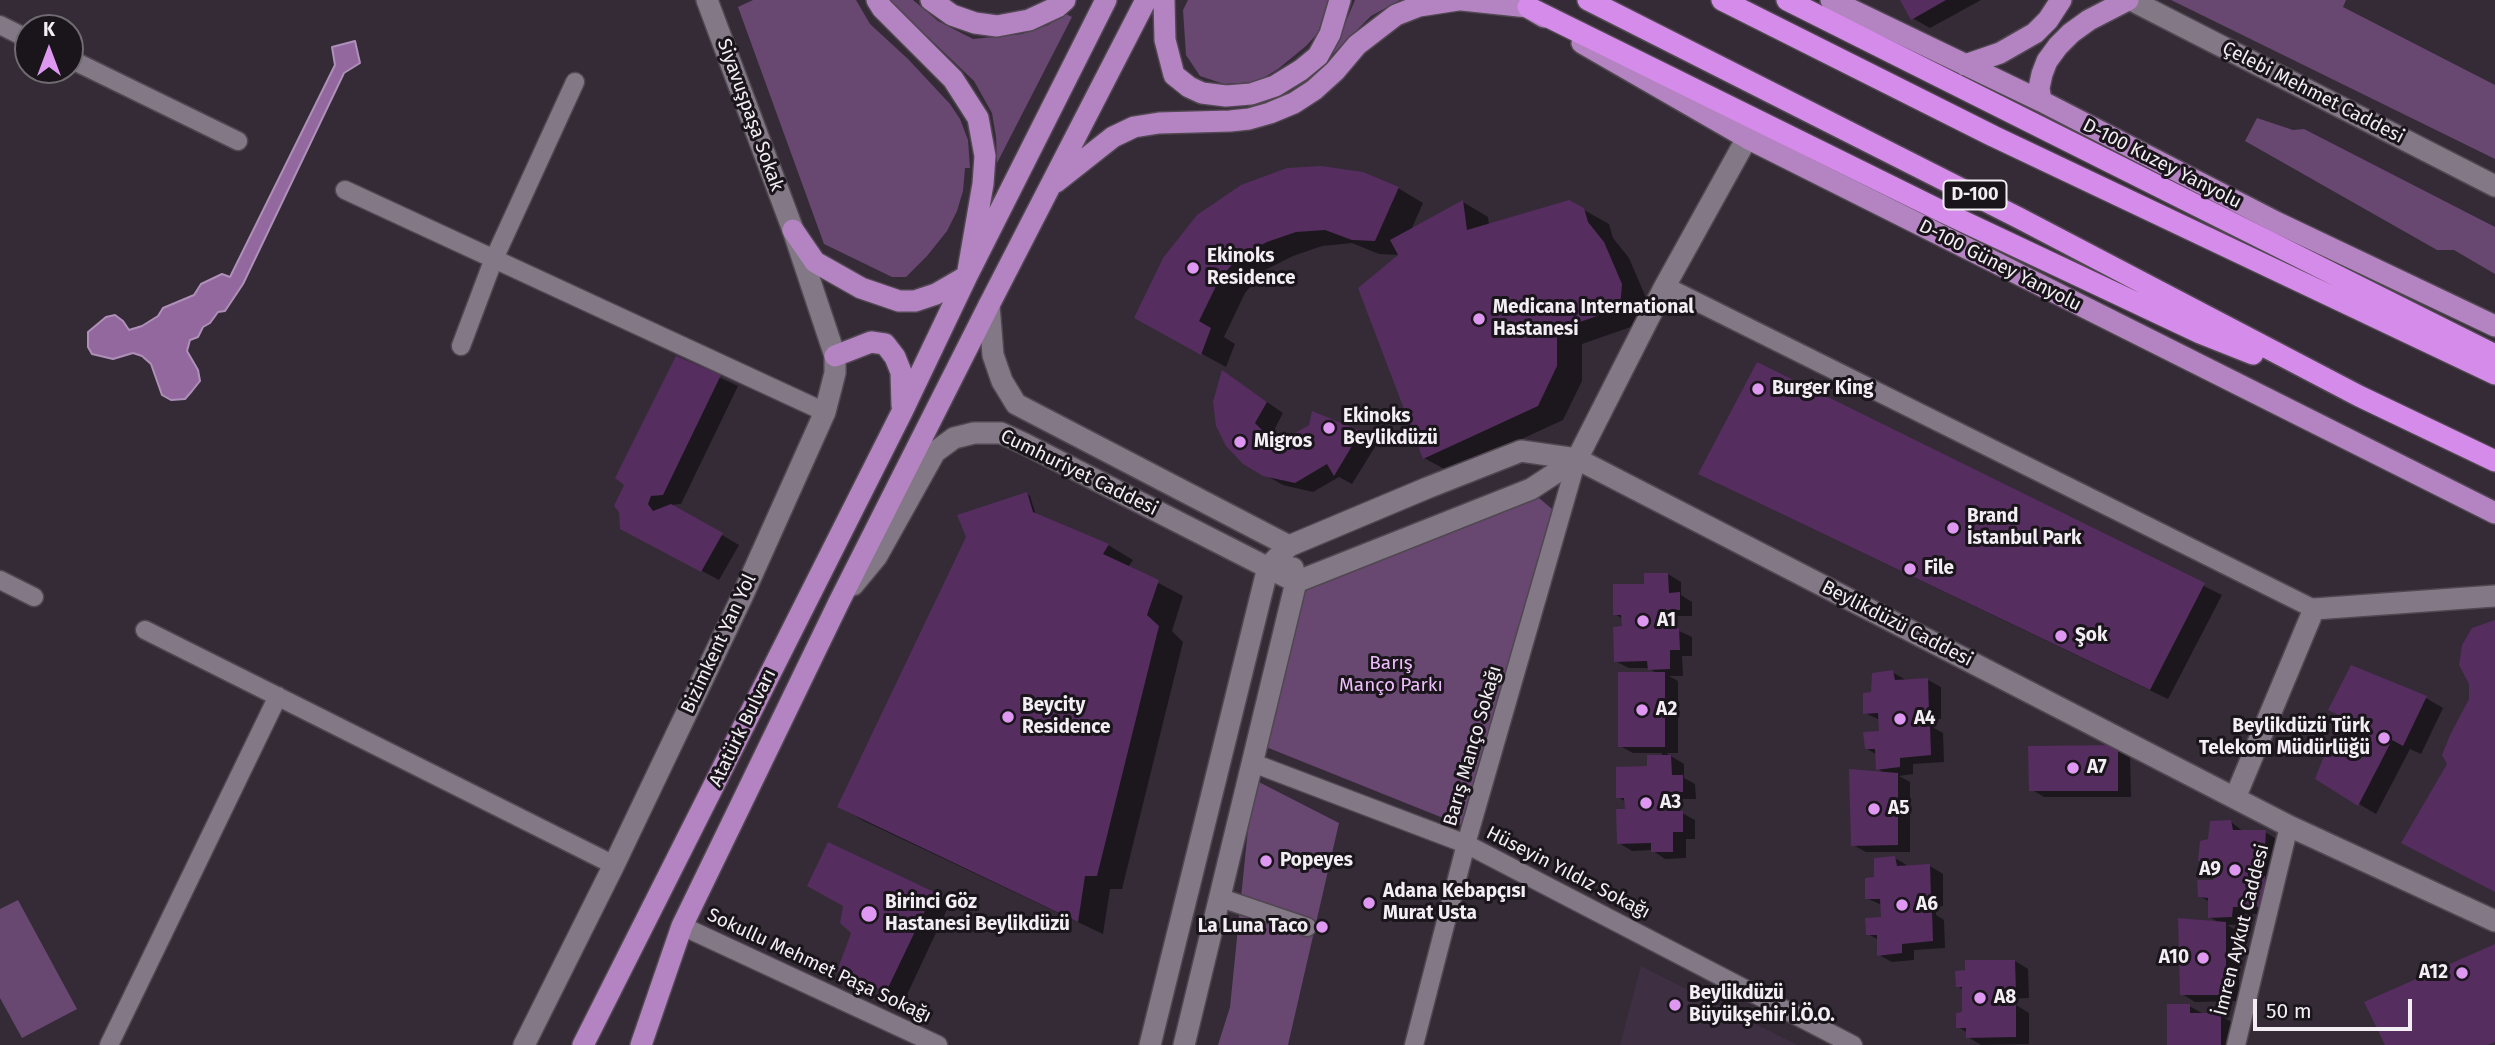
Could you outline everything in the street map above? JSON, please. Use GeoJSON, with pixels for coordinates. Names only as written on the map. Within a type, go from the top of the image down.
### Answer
{"type":"FeatureCollection","features":[{"type":"Feature","properties":{"kind":"highway","name":"D-100"},"geometry":{"type":"LineString","coordinates":[[1588,0],[2007,212],[2359,396],[2495,461]]}},
{"type":"Feature","properties":{"kind":"highway"},"geometry":{"type":"LineString","coordinates":[[1722,0],[1993,136],[2495,374]]}},
{"type":"Feature","properties":{"kind":"highway"},"geometry":{"type":"LineString","coordinates":[[1787,0],[2495,355]]}},
{"type":"Feature","properties":{"kind":"highway"},"geometry":{"type":"LineString","coordinates":[[1521,3],[2070,273],[2200,333],[2359,396]]}},
{"type":"Feature","properties":{"kind":"main road","name":"Siyavuşpaşa Sokak"},"geometry":{"type":"LineString","coordinates":[[707,0],[793,230]]}},
{"type":"Feature","properties":{"kind":"main road"},"geometry":{"type":"LineString","coordinates":[[877,0],[953,79],[978,118],[985,156],[983,184],[967,276]]}},
{"type":"Feature","properties":{"kind":"main road"},"geometry":{"type":"LineString","coordinates":[[931,0],[952,15],[975,23],[997,26],[1029,20],[1057,7],[1065,0]]}},
{"type":"Feature","properties":{"kind":"main road"},"geometry":{"type":"LineString","coordinates":[[793,230],[815,262],[861,288],[899,301],[915,301],[936,294],[967,276],[1106,0]]}},
{"type":"Feature","properties":{"kind":"main road","name":"Atatürk Bulvarı"},"geometry":{"type":"LineString","coordinates":[[642,1045],[682,926],[839,602],[1146,0]]}},
{"type":"Feature","properties":{"kind":"main road"},"geometry":{"type":"LineString","coordinates":[[1164,0],[1165,40],[1174,75],[1202,93],[1226,96],[1251,94],[1275,86],[1318,56],[1330,34],[1340,0]]}},
{"type":"Feature","properties":{"kind":"main road"},"geometry":{"type":"LineString","coordinates":[[1049,188],[1113,136],[1134,127],[1159,123],[1249,119],[1294,103],[1314,90],[1357,45],[1396,15],[1419,6],[1460,0],[1521,3]]}},
{"type":"Feature","properties":{"kind":"main road","name":"D-100 Kuzey Yanyolu"},"geometry":{"type":"LineString","coordinates":[[1830,0],[2040,101],[2276,222],[2495,326]]}},
{"type":"Feature","properties":{"kind":"main road"},"geometry":{"type":"LineString","coordinates":[[1965,65],[2000,53],[2035,33],[2062,0]]}},
{"type":"Feature","properties":{"kind":"main road"},"geometry":{"type":"LineString","coordinates":[[2040,101],[2042,74],[2047,61],[2058,46],[2089,20],[2130,0]]}},
{"type":"Feature","properties":{"kind":"main road","name":"Çelebi Mehmet Caddesi"},"geometry":{"type":"LineString","coordinates":[[2130,0],[2495,186]]}},
{"type":"Feature","properties":{"kind":"main road","name":"D-100 Güney Yanyolu"},"geometry":{"type":"LineString","coordinates":[[1521,3],[1591,48],[1746,138],[2495,513]]}},
{"type":"Feature","properties":{"kind":"main road"},"geometry":{"type":"LineString","coordinates":[[1296,582],[1531,489],[1577,460],[1665,286],[1746,138]]}},
{"type":"Feature","properties":{"kind":"main road","name":"Bizimkent Yan Yol"},"geometry":{"type":"LineString","coordinates":[[524,1045],[614,865],[825,412],[835,373],[835,356],[793,230]]}},
{"type":"Feature","properties":{"kind":"main road","name":"Atatürk Bulvarı"},"geometry":{"type":"LineString","coordinates":[[583,1045],[902,412],[967,276]]}},
{"type":"Feature","properties":{"kind":"main road","name":"Cumhuriyet Caddesi"},"geometry":{"type":"LineString","coordinates":[[989,304],[993,355],[1002,381],[1016,404],[1289,546]]}},
{"type":"Feature","properties":{"kind":"main road"},"geometry":{"type":"LineString","coordinates":[[835,356],[871,342],[885,344],[895,357],[901,372],[902,412]]}},
{"type":"Feature","properties":{"kind":"main road","name":"Cumhuriyet Caddesi"},"geometry":{"type":"LineString","coordinates":[[839,602],[877,556],[935,452],[954,438],[991,432],[1025,444],[1296,582]]}},
{"type":"Feature","properties":{"kind":"main road","name":"Beylikdüzü Caddesi"},"geometry":{"type":"LineString","coordinates":[[1289,546],[1521,451],[1577,460],[2289,826],[2495,921]]}},
{"type":"Feature","properties":{"kind":"main road"},"geometry":{"type":"LineString","coordinates":[[1150,1045],[1268,567],[1289,546]]}},
{"type":"Feature","properties":{"kind":"main road"},"geometry":{"type":"LineString","coordinates":[[1184,1045],[1296,582],[1289,546]]}},
{"type":"Feature","properties":{"kind":"main road"},"geometry":{"type":"LineString","coordinates":[[2235,798],[2314,609],[2495,596]]}},
{"type":"Feature","properties":{"kind":"main road"},"geometry":{"type":"LineString","coordinates":[[1221,752],[1253,763]]}},
{"type":"Feature","properties":{"kind":"street"},"geometry":{"type":"LineString","coordinates":[[84,66],[238,142]]}},
{"type":"Feature","properties":{"kind":"street"},"geometry":{"type":"LineString","coordinates":[[461,346],[493,261],[575,82]]}},
{"type":"Feature","properties":{"kind":"street"},"geometry":{"type":"LineString","coordinates":[[345,190],[493,261],[825,412]]}},
{"type":"Feature","properties":{"kind":"street"},"geometry":{"type":"LineString","coordinates":[[1665,286],[2314,609]]}},
{"type":"Feature","properties":{"kind":"street","name":"Barış Manço Sokağı"},"geometry":{"type":"LineString","coordinates":[[1414,1045],[1466,844],[1577,460]]}},
{"type":"Feature","properties":{"kind":"street"},"geometry":{"type":"LineString","coordinates":[[0,580],[34,597]]}},
{"type":"Feature","properties":{"kind":"street"},"geometry":{"type":"LineString","coordinates":[[145,630],[614,865]]}},
{"type":"Feature","properties":{"kind":"street"},"geometry":{"type":"LineString","coordinates":[[109,1045],[278,696]]}},
{"type":"Feature","properties":{"kind":"street","name":"Hüseyin Yıldız Sokağı"},"geometry":{"type":"LineString","coordinates":[[1253,763],[1466,844],[1853,1045]]}},
{"type":"Feature","properties":{"kind":"street","name":"İmren Aykut Caddesi"},"geometry":{"type":"LineString","coordinates":[[2236,1045],[2289,826]]}},
{"type":"Feature","properties":{"kind":"street"},"geometry":{"type":"LineString","coordinates":[[1221,898],[1307,928]]}},
{"type":"Feature","properties":{"kind":"street","name":"Sokullu Mehmet Paşa Sokağı"},"geometry":{"type":"LineString","coordinates":[[682,926],[938,1045]]}},
{"type":"Feature","properties":{"kind":"shaded area"},"geometry":{"type":"Polygon","coordinates":[[[355,41],[360,63],[344,73],[243,284],[225,311],[218,312],[210,323],[203,327],[198,337],[190,340],[187,351],[198,370],[200,381],[192,391],[185,399],[171,400],[162,395],[151,364],[142,356],[133,353],[113,359],[92,354],[88,347],[88,332],[106,317],[115,315],[129,330],[142,326],[158,316],[163,308],[194,295],[201,284],[222,274],[230,277],[335,65],[332,47],[355,41]]]}},
{"type":"Feature","properties":{"kind":"shaded area","name":"Beylikdüzü Büyükşehir İ.Ö.O."},"geometry":{"type":"Polygon","coordinates":[[[1641,966],[1797,1045],[1620,1045],[1641,966]]]}},
{"type":"Feature","properties":{"kind":"green space"},"geometry":{"type":"Polygon","coordinates":[[[753,0],[856,0],[870,24],[908,59],[950,104],[960,119],[968,140],[970,168],[965,168],[963,191],[957,211],[947,231],[906,277],[892,277],[824,244],[738,7],[753,0]]]}},
{"type":"Feature","properties":{"kind":"green space"},"geometry":{"type":"Polygon","coordinates":[[[889,0],[913,0],[938,21],[973,39],[1022,34],[1048,25],[1066,14],[1072,17],[997,163],[992,113],[974,81],[889,0]]]}},
{"type":"Feature","properties":{"kind":"green space"},"geometry":{"type":"Polygon","coordinates":[[[1188,0],[1328,0],[1318,33],[1278,69],[1257,82],[1224,84],[1200,76],[1186,55],[1183,10],[1188,0]]]}},
{"type":"Feature","properties":{"kind":"green space"},"geometry":{"type":"Polygon","coordinates":[[[1355,0],[1400,0],[1371,16],[1332,55],[1355,0]]]}},
{"type":"Feature","properties":{"kind":"green space"},"geometry":{"type":"Polygon","coordinates":[[[2171,0],[2346,0],[2343,7],[2495,85],[2495,159],[2171,0]]]}},
{"type":"Feature","properties":{"kind":"green space"},"geometry":{"type":"Polygon","coordinates":[[[2257,118],[2293,130],[2304,129],[2495,227],[2495,274],[2454,250],[2437,250],[2245,141],[2257,118]]]}},
{"type":"Feature","properties":{"kind":"green space","name":"Barış Manço Parkı"},"geometry":{"type":"Polygon","coordinates":[[[1539,498],[1552,509],[1463,826],[1256,743],[1302,586],[1539,498]]]}},
{"type":"Feature","properties":{"kind":"green space"},"geometry":{"type":"Polygon","coordinates":[[[1253,779],[1339,823],[1288,1045],[1218,1045],[1230,1007],[1253,779]]]}},
{"type":"Feature","properties":{"kind":"green space"},"geometry":{"type":"Polygon","coordinates":[[[18,900],[77,1009],[22,1038],[0,998],[0,909],[18,900]]]}},
{"type":"Feature","properties":{"kind":"building"},"geometry":{"type":"Polygon","coordinates":[[[1900,0],[1946,0],[1911,20],[1900,0]]]}},
{"type":"Feature","properties":{"kind":"building","name":"Ekinoks Residence"},"geometry":{"type":"Polygon","coordinates":[[[1321,166],[1363,172],[1399,187],[1375,241],[1352,240],[1325,230],[1296,232],[1267,242],[1240,256],[1220,278],[1199,321],[1211,328],[1201,355],[1134,318],[1163,258],[1197,215],[1241,185],[1287,168],[1321,166]]]}},
{"type":"Feature","properties":{"kind":"building","name":"Medicana International Hastanesi"},"geometry":{"type":"Polygon","coordinates":[[[1463,200],[1467,230],[1569,200],[1584,208],[1588,222],[1604,242],[1622,284],[1620,308],[1557,330],[1557,366],[1538,406],[1423,459],[1358,288],[1398,255],[1390,240],[1463,200]]]}},
{"type":"Feature","properties":{"kind":"building"},"geometry":{"type":"Polygon","coordinates":[[[676,356],[721,375],[663,495],[651,496],[648,504],[653,511],[671,504],[723,533],[701,572],[620,529],[619,512],[614,506],[624,485],[615,478],[676,356]]]}},
{"type":"Feature","properties":{"kind":"building","name":"Brand İstanbul Park"},"geometry":{"type":"Polygon","coordinates":[[[1757,362],[2205,583],[2150,690],[1698,474],[1757,362]]]}},
{"type":"Feature","properties":{"kind":"building","name":"Ekinoks Beylikdüzü"},"geometry":{"type":"Polygon","coordinates":[[[1222,370],[1267,402],[1255,423],[1269,437],[1287,438],[1309,425],[1312,411],[1361,431],[1334,476],[1327,464],[1295,483],[1263,476],[1243,464],[1226,446],[1216,426],[1213,402],[1222,370]]]}},
{"type":"Feature","properties":{"kind":"building","name":"Beycity Residence"},"geometry":{"type":"Polygon","coordinates":[[[1027,492],[1033,512],[1109,544],[1103,554],[1159,580],[1147,615],[1159,626],[1097,876],[1085,876],[1078,922],[837,807],[966,537],[957,515],[1027,492]]]}},
{"type":"Feature","properties":{"kind":"building","name":"A1"},"geometry":{"type":"Polygon","coordinates":[[[1644,573],[1668,573],[1669,593],[1680,592],[1680,610],[1664,610],[1664,629],[1679,628],[1680,650],[1670,650],[1670,669],[1648,670],[1647,661],[1614,662],[1613,627],[1622,626],[1621,615],[1613,615],[1613,584],[1644,584],[1644,573]]]}},
{"type":"Feature","properties":{"kind":"building"},"geometry":{"type":"Polygon","coordinates":[[[2495,620],[2495,892],[2401,843],[2447,764],[2442,755],[2469,699],[2469,684],[2459,665],[2462,645],[2472,628],[2495,620]]]}},
{"type":"Feature","properties":{"kind":"building","name":"Beylikdüzü Türk Telekom Müdürlüğü"},"geometry":{"type":"Polygon","coordinates":[[[2351,665],[2427,696],[2403,746],[2392,740],[2358,806],[2315,779],[2332,735],[2355,747],[2367,729],[2328,710],[2351,665]]]}},
{"type":"Feature","properties":{"kind":"building","name":"A4"},"geometry":{"type":"Polygon","coordinates":[[[1893,670],[1895,680],[1928,678],[1929,713],[1922,713],[1921,724],[1930,724],[1931,755],[1900,758],[1900,767],[1876,770],[1875,749],[1865,749],[1863,732],[1879,731],[1878,713],[1863,714],[1863,693],[1871,692],[1872,673],[1893,670]]]}},
{"type":"Feature","properties":{"kind":"building","name":"A2"},"geometry":{"type":"Polygon","coordinates":[[[1618,672],[1665,672],[1665,747],[1618,747],[1618,672]]]}},
{"type":"Feature","properties":{"kind":"building","name":"A7"},"geometry":{"type":"Polygon","coordinates":[[[2118,745],[2118,791],[2029,791],[2028,746],[2118,745]]]}},
{"type":"Feature","properties":{"kind":"building","name":"A3"},"geometry":{"type":"Polygon","coordinates":[[[1647,755],[1671,755],[1672,775],[1683,775],[1683,792],[1667,792],[1668,811],[1683,811],[1683,832],[1673,832],[1673,852],[1651,852],[1651,843],[1617,844],[1616,809],[1625,809],[1624,798],[1616,798],[1616,767],[1647,766],[1647,755]]]}},
{"type":"Feature","properties":{"kind":"building","name":"A5"},"geometry":{"type":"Polygon","coordinates":[[[1849,769],[1898,773],[1898,845],[1851,846],[1849,769]]]}},
{"type":"Feature","properties":{"kind":"building","name":"A9"},"geometry":{"type":"Polygon","coordinates":[[[2231,820],[2233,830],[2266,830],[2264,865],[2257,865],[2256,876],[2265,876],[2264,907],[2233,907],[2232,917],[2208,918],[2208,898],[2198,897],[2197,880],[2213,880],[2214,861],[2198,861],[2200,841],[2208,839],[2210,821],[2231,820]]]}},
{"type":"Feature","properties":{"kind":"building"},"geometry":{"type":"Polygon","coordinates":[[[828,842],[934,892],[886,992],[837,971],[851,933],[840,923],[843,906],[807,886],[828,842]]]}},
{"type":"Feature","properties":{"kind":"building","name":"A6"},"geometry":{"type":"Polygon","coordinates":[[[1895,856],[1897,866],[1930,864],[1931,899],[1923,900],[1923,911],[1932,911],[1933,941],[1902,944],[1902,953],[1877,956],[1877,935],[1866,935],[1865,918],[1881,917],[1880,899],[1865,899],[1865,878],[1874,877],[1874,858],[1895,856]]]}},
{"type":"Feature","properties":{"kind":"building","name":"A10"},"geometry":{"type":"Polygon","coordinates":[[[2178,918],[2226,922],[2226,995],[2180,995],[2178,918]]]}},
{"type":"Feature","properties":{"kind":"building","name":"A12"},"geometry":{"type":"Polygon","coordinates":[[[2495,944],[2495,1042],[2488,1045],[2385,1045],[2364,1002],[2495,944]]]}},
{"type":"Feature","properties":{"kind":"building","name":"A8"},"geometry":{"type":"Polygon","coordinates":[[[1965,960],[2015,960],[2016,992],[1998,992],[1998,1004],[2016,1004],[2016,1037],[1966,1038],[1966,1028],[1956,1028],[1956,1013],[1962,1012],[1962,987],[1956,987],[1955,971],[1965,970],[1965,960]]]}},
{"type":"Feature","properties":{"kind":"building"},"geometry":{"type":"Polygon","coordinates":[[[2167,1004],[2190,1004],[2190,1013],[2221,1013],[2221,1045],[2167,1045],[2167,1004]]]}},
{"type":"Feature","properties":{"kind":"place","name":"Ekinoks Residence"},"geometry":{"type":"Point","coordinates":[1193,268]}},
{"type":"Feature","properties":{"kind":"place","name":"Medicana International Hastanesi"},"geometry":{"type":"Point","coordinates":[1479,319]}},
{"type":"Feature","properties":{"kind":"place","name":"Burger King"},"geometry":{"type":"Point","coordinates":[1758,389]}},
{"type":"Feature","properties":{"kind":"place","name":"Ekinoks Beylikdüzü"},"geometry":{"type":"Point","coordinates":[1329,428]}},
{"type":"Feature","properties":{"kind":"place","name":"Migros"},"geometry":{"type":"Point","coordinates":[1240,442]}},
{"type":"Feature","properties":{"kind":"place","name":"Brand İstanbul Park"},"geometry":{"type":"Point","coordinates":[1953,528]}},
{"type":"Feature","properties":{"kind":"place","name":"File"},"geometry":{"type":"Point","coordinates":[1910,569]}},
{"type":"Feature","properties":{"kind":"place","name":"A1"},"geometry":{"type":"Point","coordinates":[1643,621]}},
{"type":"Feature","properties":{"kind":"place","name":"Şok"},"geometry":{"type":"Point","coordinates":[2061,636]}},
{"type":"Feature","properties":{"kind":"place","name":"A2"},"geometry":{"type":"Point","coordinates":[1642,710]}},
{"type":"Feature","properties":{"kind":"place","name":"Beycity Residence"},"geometry":{"type":"Point","coordinates":[1008,717]}},
{"type":"Feature","properties":{"kind":"place","name":"A4"},"geometry":{"type":"Point","coordinates":[1900,719]}},
{"type":"Feature","properties":{"kind":"place","name":"Beylikdüzü Türk Telekom Müdürlüğü"},"geometry":{"type":"Point","coordinates":[2384,738]}},
{"type":"Feature","properties":{"kind":"place","name":"A7"},"geometry":{"type":"Point","coordinates":[2073,768]}},
{"type":"Feature","properties":{"kind":"place","name":"A3"},"geometry":{"type":"Point","coordinates":[1646,803]}},
{"type":"Feature","properties":{"kind":"place","name":"A5"},"geometry":{"type":"Point","coordinates":[1874,809]}},
{"type":"Feature","properties":{"kind":"place","name":"Popeyes"},"geometry":{"type":"Point","coordinates":[1266,861]}},
{"type":"Feature","properties":{"kind":"place","name":"A9"},"geometry":{"type":"Point","coordinates":[2235,870]}},
{"type":"Feature","properties":{"kind":"place","name":"Adana Kebapçısı Murat Usta"},"geometry":{"type":"Point","coordinates":[1369,903]}},
{"type":"Feature","properties":{"kind":"place","name":"A6"},"geometry":{"type":"Point","coordinates":[1902,905]}},
{"type":"Feature","properties":{"kind":"place","name":"Birinci Göz Hastanesi Beylikdüzü"},"geometry":{"type":"Point","coordinates":[869,914]}},
{"type":"Feature","properties":{"kind":"place","name":"La Luna Taco"},"geometry":{"type":"Point","coordinates":[1322,927]}},
{"type":"Feature","properties":{"kind":"place","name":"A10"},"geometry":{"type":"Point","coordinates":[2203,958]}},
{"type":"Feature","properties":{"kind":"place","name":"A12"},"geometry":{"type":"Point","coordinates":[2462,973]}},
{"type":"Feature","properties":{"kind":"place","name":"A8"},"geometry":{"type":"Point","coordinates":[1980,998]}},
{"type":"Feature","properties":{"kind":"place","name":"Beylikdüzü Büyükşehir İ.Ö.O."},"geometry":{"type":"Point","coordinates":[1675,1005]}}]}
